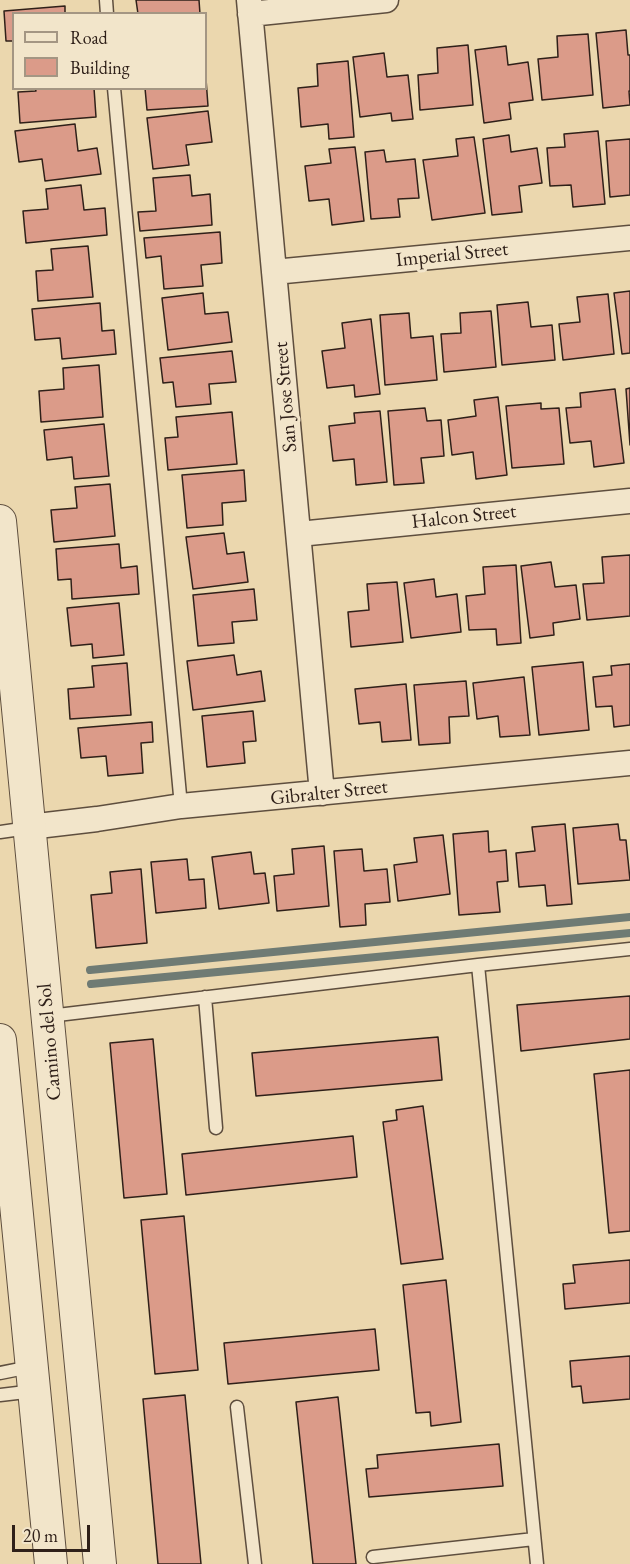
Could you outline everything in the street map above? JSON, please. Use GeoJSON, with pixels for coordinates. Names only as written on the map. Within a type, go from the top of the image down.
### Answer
{"type":"FeatureCollection","features":[{"type":"Feature","properties":{"kind":"street"},"geometry":{"type":"LineString","coordinates":[[249,7],[386,0]]}},
{"type":"Feature","properties":{"kind":"street","name":"San Jose Street"},"geometry":{"type":"LineString","coordinates":[[249,7],[322,793]]}},
{"type":"Feature","properties":{"kind":"street","name":"Imperial Street"},"geometry":{"type":"LineString","coordinates":[[274,272],[630,238]]}},
{"type":"Feature","properties":{"kind":"street","name":"Halcon Street"},"geometry":{"type":"LineString","coordinates":[[299,534],[630,501]]}},
{"type":"Feature","properties":{"kind":"street","name":"Camino del Sol"},"geometry":{"type":"LineString","coordinates":[[0,521],[15,830],[47,1016],[100,1564]]}},
{"type":"Feature","properties":{"kind":"street","name":"Gibralter Street"},"geometry":{"type":"LineString","coordinates":[[15,830],[181,806],[630,763]]}},
{"type":"Feature","properties":{"kind":"street"},"geometry":{"type":"LineString","coordinates":[[0,1040],[51,1564]]}},
{"type":"Feature","properties":{"kind":"lane"},"geometry":{"type":"LineString","coordinates":[[114,90],[181,806]]}},
{"type":"Feature","properties":{"kind":"lane"},"geometry":{"type":"LineString","coordinates":[[47,1016],[630,949]]}},
{"type":"Feature","properties":{"kind":"lane"},"geometry":{"type":"LineString","coordinates":[[478,965],[537,1564]]}},
{"type":"Feature","properties":{"kind":"lane"},"geometry":{"type":"LineString","coordinates":[[205,997],[216,1128]]}},
{"type":"Feature","properties":{"kind":"lane"},"geometry":{"type":"LineString","coordinates":[[0,1373],[33,1379]]}},
{"type":"Feature","properties":{"kind":"lane"},"geometry":{"type":"LineString","coordinates":[[0,1395],[33,1379]]}},
{"type":"Feature","properties":{"kind":"lane"},"geometry":{"type":"LineString","coordinates":[[237,1407],[255,1564]]}},
{"type":"Feature","properties":{"kind":"lane"},"geometry":{"type":"LineString","coordinates":[[373,1557],[534,1539]]}},
{"type":"Feature","properties":{"kind":"building"},"geometry":{"type":"Polygon","coordinates":[[[136,0],[199,0],[200,12],[138,12],[136,0]]]}},
{"type":"Feature","properties":{"kind":"building"},"geometry":{"type":"Polygon","coordinates":[[[65,6],[65,12],[12,12],[12,41],[6,41],[4,11],[65,6]]]}},
{"type":"Feature","properties":{"kind":"building"},"geometry":{"type":"Polygon","coordinates":[[[626,30],[628,55],[630,55],[630,105],[603,108],[596,33],[626,30]]]}},
{"type":"Feature","properties":{"kind":"building"},"geometry":{"type":"Polygon","coordinates":[[[588,34],[593,95],[542,100],[538,59],[558,57],[557,36],[588,34]]]}},
{"type":"Feature","properties":{"kind":"building"},"geometry":{"type":"Polygon","coordinates":[[[468,45],[473,105],[420,110],[418,75],[438,73],[437,48],[468,45]]]}},
{"type":"Feature","properties":{"kind":"building"},"geometry":{"type":"Polygon","coordinates":[[[506,46],[508,65],[528,62],[533,100],[509,103],[511,119],[484,123],[475,50],[506,46]]]}},
{"type":"Feature","properties":{"kind":"building"},"geometry":{"type":"Polygon","coordinates":[[[384,53],[387,77],[408,75],[413,119],[392,121],[391,113],[360,117],[353,57],[384,53]]]}},
{"type":"Feature","properties":{"kind":"building"},"geometry":{"type":"Polygon","coordinates":[[[348,61],[354,137],[329,139],[328,124],[301,127],[298,88],[318,86],[317,64],[348,61]]]}},
{"type":"Feature","properties":{"kind":"building"},"geometry":{"type":"Polygon","coordinates":[[[94,90],[96,117],[20,123],[18,92],[94,90]]]}},
{"type":"Feature","properties":{"kind":"building"},"geometry":{"type":"Polygon","coordinates":[[[145,90],[207,90],[208,106],[147,110],[145,90]]]}},
{"type":"Feature","properties":{"kind":"building"},"geometry":{"type":"Polygon","coordinates":[[[208,111],[212,142],[186,145],[189,165],[153,169],[147,118],[208,111]]]}},
{"type":"Feature","properties":{"kind":"building"},"geometry":{"type":"Polygon","coordinates":[[[75,124],[78,151],[97,148],[101,174],[45,181],[42,159],[19,162],[15,131],[75,124]]]}},
{"type":"Feature","properties":{"kind":"building"},"geometry":{"type":"Polygon","coordinates":[[[598,131],[605,204],[573,207],[571,185],[550,186],[547,148],[565,147],[564,134],[598,131]]]}},
{"type":"Feature","properties":{"kind":"building"},"geometry":{"type":"Polygon","coordinates":[[[509,135],[511,152],[537,148],[542,183],[519,186],[522,212],[492,215],[483,139],[509,135]]]}},
{"type":"Feature","properties":{"kind":"building"},"geometry":{"type":"Polygon","coordinates":[[[474,137],[485,213],[432,220],[423,160],[458,156],[456,139],[474,137]]]}},
{"type":"Feature","properties":{"kind":"building"},"geometry":{"type":"Polygon","coordinates":[[[630,139],[630,195],[610,197],[606,141],[630,139]]]}},
{"type":"Feature","properties":{"kind":"building"},"geometry":{"type":"Polygon","coordinates":[[[355,147],[364,221],[332,225],[329,199],[309,201],[305,166],[331,163],[329,149],[355,147]]]}},
{"type":"Feature","properties":{"kind":"building"},"geometry":{"type":"Polygon","coordinates":[[[384,150],[386,162],[415,159],[419,198],[398,199],[400,217],[371,219],[365,152],[384,150]]]}},
{"type":"Feature","properties":{"kind":"building"},"geometry":{"type":"Polygon","coordinates":[[[190,175],[192,196],[210,194],[212,225],[140,231],[138,212],[156,211],[153,178],[190,175]]]}},
{"type":"Feature","properties":{"kind":"building"},"geometry":{"type":"Polygon","coordinates":[[[81,185],[84,210],[105,208],[107,235],[26,243],[23,211],[48,209],[46,189],[81,185]]]}},
{"type":"Feature","properties":{"kind":"building"},"geometry":{"type":"Polygon","coordinates":[[[220,232],[222,263],[201,265],[203,286],[164,289],[161,256],[146,258],[144,238],[220,232]]]}},
{"type":"Feature","properties":{"kind":"building"},"geometry":{"type":"Polygon","coordinates":[[[88,246],[93,297],[38,301],[36,271],[53,270],[51,249],[88,246]]]}},
{"type":"Feature","properties":{"kind":"building"},"geometry":{"type":"Polygon","coordinates":[[[630,291],[630,353],[622,354],[614,293],[630,291]]]}},
{"type":"Feature","properties":{"kind":"building"},"geometry":{"type":"Polygon","coordinates":[[[203,293],[205,314],[228,312],[232,342],[168,350],[162,298],[203,293]]]}},
{"type":"Feature","properties":{"kind":"building"},"geometry":{"type":"Polygon","coordinates":[[[608,294],[614,354],[563,360],[559,324],[580,322],[577,297],[608,294]]]}},
{"type":"Feature","properties":{"kind":"building"},"geometry":{"type":"Polygon","coordinates":[[[528,302],[531,327],[552,325],[555,360],[502,365],[497,305],[528,302]]]}},
{"type":"Feature","properties":{"kind":"building"},"geometry":{"type":"Polygon","coordinates":[[[100,303],[102,331],[114,330],[116,354],[62,359],[60,338],[35,340],[32,309],[100,303]]]}},
{"type":"Feature","properties":{"kind":"building"},"geometry":{"type":"Polygon","coordinates":[[[491,311],[496,367],[444,372],[441,334],[461,333],[460,313],[491,311]]]}},
{"type":"Feature","properties":{"kind":"building"},"geometry":{"type":"Polygon","coordinates":[[[409,313],[411,338],[433,336],[437,380],[385,385],[380,315],[409,313]]]}},
{"type":"Feature","properties":{"kind":"building"},"geometry":{"type":"Polygon","coordinates":[[[371,319],[380,394],[355,397],[354,385],[327,388],[322,351],[345,348],[342,323],[371,319]]]}},
{"type":"Feature","properties":{"kind":"building"},"geometry":{"type":"Polygon","coordinates":[[[232,351],[236,382],[209,384],[211,404],[176,407],[173,382],[163,383],[160,358],[232,351]]]}},
{"type":"Feature","properties":{"kind":"building"},"geometry":{"type":"Polygon","coordinates":[[[99,365],[103,417],[41,422],[39,391],[64,389],[63,368],[99,365]]]}},
{"type":"Feature","properties":{"kind":"building"},"geometry":{"type":"Polygon","coordinates":[[[630,388],[630,445],[626,389],[630,388]]]}},
{"type":"Feature","properties":{"kind":"building"},"geometry":{"type":"Polygon","coordinates":[[[615,389],[624,463],[594,467],[591,441],[570,443],[566,408],[581,407],[580,393],[615,389]]]}},
{"type":"Feature","properties":{"kind":"building"},"geometry":{"type":"Polygon","coordinates":[[[498,397],[507,475],[476,479],[473,452],[452,455],[448,420],[476,416],[474,400],[498,397]]]}},
{"type":"Feature","properties":{"kind":"building"},"geometry":{"type":"Polygon","coordinates":[[[541,403],[541,409],[559,408],[564,464],[512,468],[506,406],[541,403]]]}},
{"type":"Feature","properties":{"kind":"building"},"geometry":{"type":"Polygon","coordinates":[[[425,408],[427,421],[441,420],[444,456],[421,458],[424,483],[394,485],[388,411],[425,408]]]}},
{"type":"Feature","properties":{"kind":"building"},"geometry":{"type":"Polygon","coordinates":[[[380,411],[387,482],[356,485],[354,459],[333,461],[329,426],[355,423],[354,413],[380,411]]]}},
{"type":"Feature","properties":{"kind":"building"},"geometry":{"type":"Polygon","coordinates":[[[232,412],[237,464],[168,470],[165,438],[178,437],[176,417],[232,412]]]}},
{"type":"Feature","properties":{"kind":"building"},"geometry":{"type":"Polygon","coordinates":[[[104,424],[109,476],[74,479],[72,457],[47,460],[44,430],[104,424]]]}},
{"type":"Feature","properties":{"kind":"building"},"geometry":{"type":"Polygon","coordinates":[[[244,470],[246,501],[222,503],[223,525],[187,528],[182,475],[244,470]]]}},
{"type":"Feature","properties":{"kind":"building"},"geometry":{"type":"Polygon","coordinates":[[[110,484],[115,536],[54,542],[51,510],[77,508],[75,487],[110,484]]]}},
{"type":"Feature","properties":{"kind":"building"},"geometry":{"type":"Polygon","coordinates":[[[224,533],[227,554],[244,552],[248,582],[193,589],[186,537],[224,533]]]}},
{"type":"Feature","properties":{"kind":"building"},"geometry":{"type":"Polygon","coordinates":[[[119,544],[121,568],[137,566],[139,594],[72,599],[71,579],[58,580],[56,549],[119,544]]]}},
{"type":"Feature","properties":{"kind":"building"},"geometry":{"type":"Polygon","coordinates":[[[630,555],[630,616],[587,620],[583,584],[604,583],[602,557],[630,555]]]}},
{"type":"Feature","properties":{"kind":"building"},"geometry":{"type":"Polygon","coordinates":[[[551,562],[555,587],[576,585],[580,619],[553,623],[554,635],[530,638],[521,566],[551,562]]]}},
{"type":"Feature","properties":{"kind":"building"},"geometry":{"type":"Polygon","coordinates":[[[516,565],[521,643],[497,645],[496,629],[469,630],[466,596],[485,594],[483,567],[516,565]]]}},
{"type":"Feature","properties":{"kind":"building"},"geometry":{"type":"Polygon","coordinates":[[[434,579],[436,597],[457,594],[461,632],[411,638],[404,583],[434,579]]]}},
{"type":"Feature","properties":{"kind":"building"},"geometry":{"type":"Polygon","coordinates":[[[397,582],[403,642],[351,647],[348,612],[369,610],[367,584],[397,582]]]}},
{"type":"Feature","properties":{"kind":"building"},"geometry":{"type":"Polygon","coordinates":[[[254,589],[257,620],[232,622],[234,643],[198,646],[193,595],[254,589]]]}},
{"type":"Feature","properties":{"kind":"building"},"geometry":{"type":"Polygon","coordinates":[[[119,603],[124,655],[93,658],[92,644],[71,646],[67,608],[119,603]]]}},
{"type":"Feature","properties":{"kind":"building"},"geometry":{"type":"Polygon","coordinates":[[[234,655],[237,675],[261,671],[265,701],[193,710],[187,661],[234,655]]]}},
{"type":"Feature","properties":{"kind":"building"},"geometry":{"type":"Polygon","coordinates":[[[583,662],[589,730],[539,735],[532,667],[583,662]]]}},
{"type":"Feature","properties":{"kind":"building"},"geometry":{"type":"Polygon","coordinates":[[[127,663],[131,715],[70,719],[68,689],[94,687],[92,666],[127,663]]]}},
{"type":"Feature","properties":{"kind":"building"},"geometry":{"type":"Polygon","coordinates":[[[630,664],[630,725],[614,727],[612,706],[596,707],[593,677],[612,675],[611,666],[630,664]]]}},
{"type":"Feature","properties":{"kind":"building"},"geometry":{"type":"Polygon","coordinates":[[[524,677],[530,735],[500,737],[498,716],[477,719],[473,683],[524,677]]]}},
{"type":"Feature","properties":{"kind":"building"},"geometry":{"type":"Polygon","coordinates":[[[466,681],[469,716],[449,717],[450,743],[419,745],[414,685],[466,681]]]}},
{"type":"Feature","properties":{"kind":"building"},"geometry":{"type":"Polygon","coordinates":[[[406,684],[411,740],[382,742],[380,722],[359,724],[355,689],[406,684]]]}},
{"type":"Feature","properties":{"kind":"building"},"geometry":{"type":"Polygon","coordinates":[[[253,711],[256,741],[243,742],[245,763],[207,767],[202,716],[253,711]]]}},
{"type":"Feature","properties":{"kind":"building"},"geometry":{"type":"Polygon","coordinates":[[[152,722],[153,742],[141,743],[143,773],[108,776],[106,756],[81,758],[78,728],[152,722]]]}},
{"type":"Feature","properties":{"kind":"building"},"geometry":{"type":"Polygon","coordinates":[[[565,824],[572,904],[547,906],[545,885],[519,887],[516,853],[535,851],[532,827],[565,824]]]}},
{"type":"Feature","properties":{"kind":"building"},"geometry":{"type":"Polygon","coordinates":[[[618,824],[620,840],[626,840],[630,880],[578,884],[573,828],[618,824]]]}},
{"type":"Feature","properties":{"kind":"building"},"geometry":{"type":"Polygon","coordinates":[[[488,831],[489,852],[506,850],[508,881],[497,882],[500,912],[459,915],[453,834],[488,831]]]}},
{"type":"Feature","properties":{"kind":"building"},"geometry":{"type":"Polygon","coordinates":[[[443,835],[450,894],[398,901],[394,865],[417,862],[414,838],[443,835]]]}},
{"type":"Feature","properties":{"kind":"building"},"geometry":{"type":"Polygon","coordinates":[[[324,846],[329,906],[277,911],[274,876],[294,874],[292,849],[324,846]]]}},
{"type":"Feature","properties":{"kind":"building"},"geometry":{"type":"Polygon","coordinates":[[[362,849],[364,871],[387,869],[390,902],[365,904],[366,925],[340,927],[334,851],[362,849]]]}},
{"type":"Feature","properties":{"kind":"building"},"geometry":{"type":"Polygon","coordinates":[[[251,852],[254,874],[265,873],[269,903],[219,909],[212,857],[251,852]]]}},
{"type":"Feature","properties":{"kind":"building"},"geometry":{"type":"Polygon","coordinates":[[[187,859],[189,880],[204,879],[206,908],[156,913],[151,862],[187,859]]]}},
{"type":"Feature","properties":{"kind":"building"},"geometry":{"type":"Polygon","coordinates":[[[141,869],[147,943],[96,948],[91,895],[112,893],[110,872],[141,869]]]}},
{"type":"Feature","properties":{"kind":"building"},"geometry":{"type":"Polygon","coordinates":[[[630,996],[630,1039],[521,1051],[517,1005],[630,996]]]}},
{"type":"Feature","properties":{"kind":"building"},"geometry":{"type":"Polygon","coordinates":[[[438,1037],[442,1080],[256,1096],[252,1053],[438,1037]]]}},
{"type":"Feature","properties":{"kind":"building"},"geometry":{"type":"Polygon","coordinates":[[[153,1039],[167,1194],[124,1198],[110,1043],[153,1039]]]}},
{"type":"Feature","properties":{"kind":"building"},"geometry":{"type":"Polygon","coordinates":[[[630,1070],[630,1231],[609,1233],[594,1074],[630,1070]]]}},
{"type":"Feature","properties":{"kind":"building"},"geometry":{"type":"Polygon","coordinates":[[[423,1106],[443,1259],[401,1264],[383,1122],[397,1120],[396,1110],[423,1106]]]}},
{"type":"Feature","properties":{"kind":"building"},"geometry":{"type":"Polygon","coordinates":[[[353,1136],[357,1177],[186,1195],[182,1154],[353,1136]]]}},
{"type":"Feature","properties":{"kind":"building"},"geometry":{"type":"Polygon","coordinates":[[[184,1216],[198,1370],[155,1374],[141,1220],[184,1216]]]}},
{"type":"Feature","properties":{"kind":"building"},"geometry":{"type":"Polygon","coordinates":[[[630,1260],[630,1303],[565,1309],[563,1284],[575,1283],[573,1265],[630,1260]]]}},
{"type":"Feature","properties":{"kind":"building"},"geometry":{"type":"Polygon","coordinates":[[[446,1280],[461,1422],[431,1426],[430,1412],[416,1413],[403,1285],[446,1280]]]}},
{"type":"Feature","properties":{"kind":"building"},"geometry":{"type":"Polygon","coordinates":[[[375,1329],[379,1370],[228,1384],[224,1343],[375,1329]]]}},
{"type":"Feature","properties":{"kind":"building"},"geometry":{"type":"Polygon","coordinates":[[[630,1356],[630,1399],[583,1403],[581,1386],[572,1387],[570,1361],[630,1356]]]}},
{"type":"Feature","properties":{"kind":"building"},"geometry":{"type":"Polygon","coordinates":[[[185,1395],[201,1564],[158,1564],[143,1399],[185,1395]]]}},
{"type":"Feature","properties":{"kind":"building"},"geometry":{"type":"Polygon","coordinates":[[[338,1397],[356,1564],[313,1564],[296,1402],[338,1397]]]}},
{"type":"Feature","properties":{"kind":"building"},"geometry":{"type":"Polygon","coordinates":[[[499,1444],[503,1486],[369,1497],[366,1469],[378,1468],[377,1455],[499,1444]]]}},
{"type":"Feature","properties":{"kind":"waterway"},"geometry":{"type":"LineString","coordinates":[[90,970],[630,917]]}},
{"type":"Feature","properties":{"kind":"waterway"},"geometry":{"type":"LineString","coordinates":[[91,984],[630,933]]}}]}
